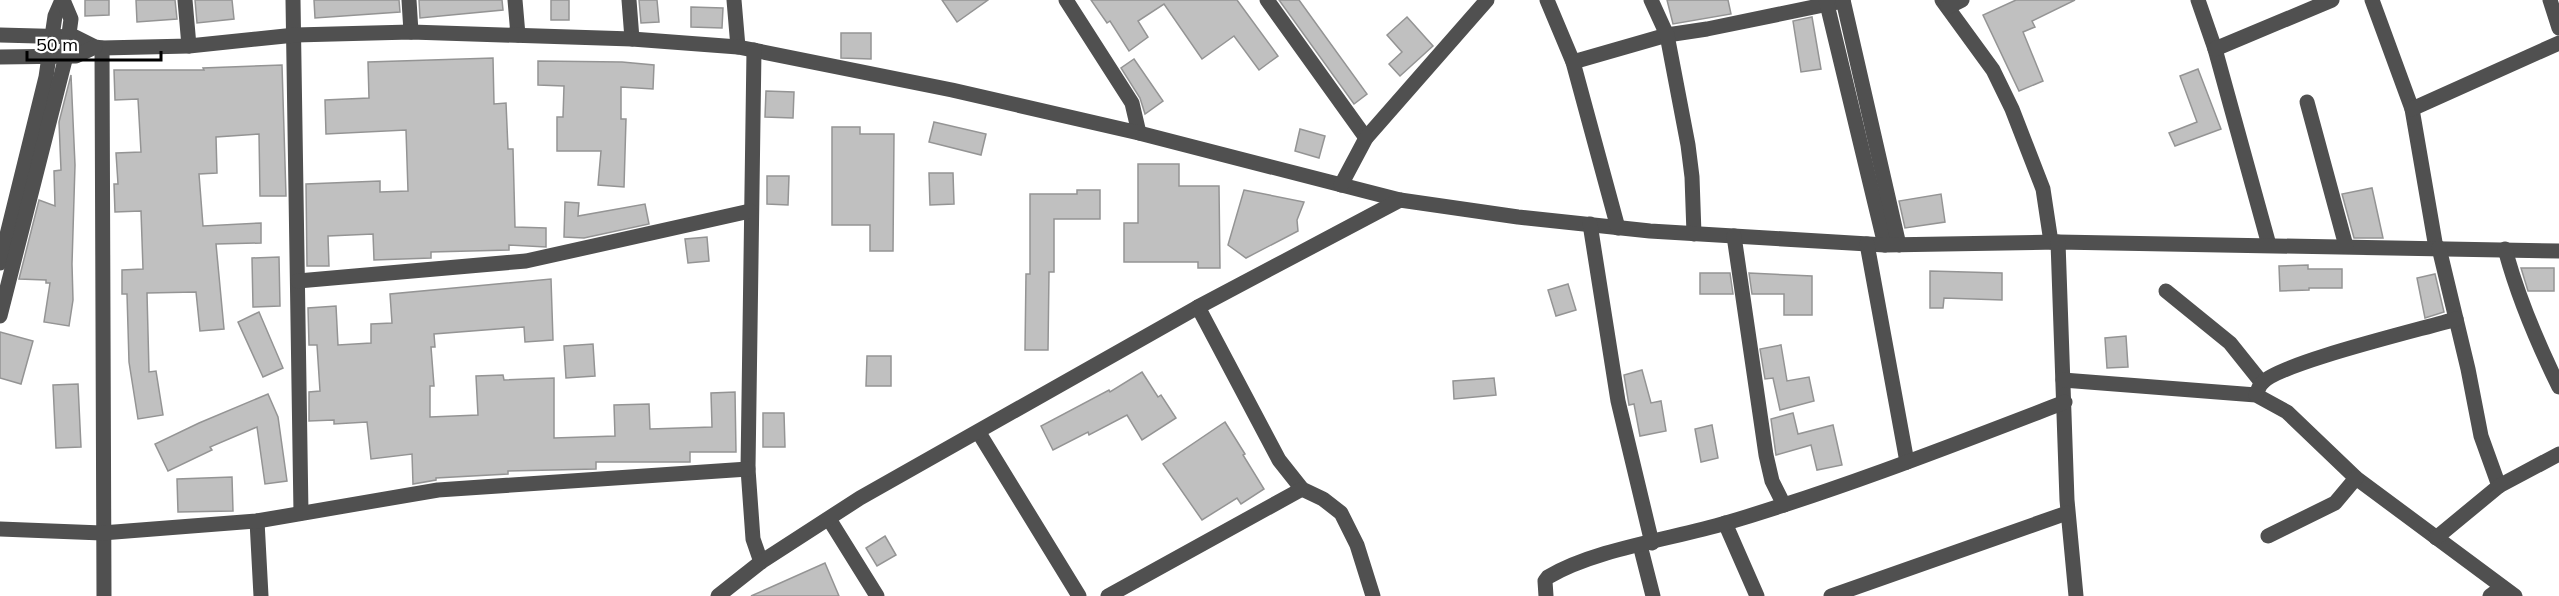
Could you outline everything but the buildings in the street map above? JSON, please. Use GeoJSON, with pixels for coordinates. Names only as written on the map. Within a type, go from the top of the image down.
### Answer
{"type":"FeatureCollection","features":[{"type":"Feature","properties":{"kind":"street"},"geometry":{"type":"LineString","coordinates":[[0,261],[50,56],[55,16],[63,0]]}},
{"type":"Feature","properties":{"kind":"street"},"geometry":{"type":"LineString","coordinates":[[0,316],[66,56],[70,19],[63,0]]}},
{"type":"Feature","properties":{"kind":"street"},"geometry":{"type":"LineString","coordinates":[[185,0],[189,46]]}},
{"type":"Feature","properties":{"kind":"street"},"geometry":{"type":"LineString","coordinates":[[293,0],[301,513]]}},
{"type":"Feature","properties":{"kind":"street"},"geometry":{"type":"LineString","coordinates":[[409,0],[411,32]]}},
{"type":"Feature","properties":{"kind":"street"},"geometry":{"type":"LineString","coordinates":[[516,0],[518,35]]}},
{"type":"Feature","properties":{"kind":"street"},"geometry":{"type":"LineString","coordinates":[[629,0],[632,39]]}},
{"type":"Feature","properties":{"kind":"street"},"geometry":{"type":"LineString","coordinates":[[734,0],[738,47]]}},
{"type":"Feature","properties":{"kind":"street"},"geometry":{"type":"LineString","coordinates":[[1066,0],[1132,103],[1139,133]]}},
{"type":"Feature","properties":{"kind":"street"},"geometry":{"type":"LineString","coordinates":[[1267,0],[1366,138]]}},
{"type":"Feature","properties":{"kind":"street"},"geometry":{"type":"LineString","coordinates":[[1341,185],[1366,138],[1487,0]]}},
{"type":"Feature","properties":{"kind":"street"},"geometry":{"type":"LineString","coordinates":[[1547,0],[1573,62],[1618,228]]}},
{"type":"Feature","properties":{"kind":"street"},"geometry":{"type":"LineString","coordinates":[[1651,0],[1667,35],[1692,177],[1694,234]]}},
{"type":"Feature","properties":{"kind":"street"},"geometry":{"type":"LineString","coordinates":[[1573,62],[1667,35],[1707,29],[1843,0],[1892,245]]}},
{"type":"Feature","properties":{"kind":"street"},"geometry":{"type":"LineString","coordinates":[[1962,0],[1945,4],[1993,70],[2012,109],[2043,189],[2055,242],[2065,402],[2067,513],[2076,596]]}},
{"type":"Feature","properties":{"kind":"street"},"geometry":{"type":"LineString","coordinates":[[2199,0],[2216,49],[2269,245]]}},
{"type":"Feature","properties":{"kind":"street"},"geometry":{"type":"LineString","coordinates":[[2216,49],[2332,0]]}},
{"type":"Feature","properties":{"kind":"street"},"geometry":{"type":"LineString","coordinates":[[2372,0],[2412,109],[2438,248],[2469,369],[2481,436],[2499,486]]}},
{"type":"Feature","properties":{"kind":"street"},"geometry":{"type":"LineString","coordinates":[[2550,0],[2559,28]]}},
{"type":"Feature","properties":{"kind":"street"},"geometry":{"type":"LineString","coordinates":[[1826,2],[1892,245]]}},
{"type":"Feature","properties":{"kind":"street"},"geometry":{"type":"LineString","coordinates":[[0,57],[76,56],[98,48],[189,46],[295,34],[411,32],[632,39],[738,47],[952,90],[1139,133],[1400,200],[1518,217],[1694,234],[1892,245],[2055,242],[2559,251]]}},
{"type":"Feature","properties":{"kind":"street"},"geometry":{"type":"LineString","coordinates":[[0,35],[75,37],[98,48]]}},
{"type":"Feature","properties":{"kind":"street"},"geometry":{"type":"LineString","coordinates":[[2412,109],[2559,43]]}},
{"type":"Feature","properties":{"kind":"street"},"geometry":{"type":"LineString","coordinates":[[98,48],[104,596]]}},
{"type":"Feature","properties":{"kind":"street"},"geometry":{"type":"LineString","coordinates":[[754,50],[748,469],[753,539],[761,562]]}},
{"type":"Feature","properties":{"kind":"street"},"geometry":{"type":"LineString","coordinates":[[2307,102],[2346,246]]}},
{"type":"Feature","properties":{"kind":"street"},"geometry":{"type":"LineString","coordinates":[[718,596],[761,562],[860,498],[979,433],[1198,307],[1400,200]]}},
{"type":"Feature","properties":{"kind":"street"},"geometry":{"type":"LineString","coordinates":[[298,281],[526,261],[750,212]]}},
{"type":"Feature","properties":{"kind":"street"},"geometry":{"type":"LineString","coordinates":[[1590,224],[1618,401],[1646,544],[1653,596]]}},
{"type":"Feature","properties":{"kind":"street"},"geometry":{"type":"LineString","coordinates":[[1734,236],[1766,455],[1772,481],[1784,505]]}},
{"type":"Feature","properties":{"kind":"street"},"geometry":{"type":"LineString","coordinates":[[1867,244],[1907,462]]}},
{"type":"Feature","properties":{"kind":"street"},"geometry":{"type":"LineString","coordinates":[[2505,249],[2514,286],[2536,341],[2559,387]]}},
{"type":"Feature","properties":{"kind":"street"},"geometry":{"type":"LineString","coordinates":[[2166,291],[2230,343],[2259,389],[2287,412],[2356,478],[2436,538],[2502,593]]}},
{"type":"Feature","properties":{"kind":"street"},"geometry":{"type":"LineString","coordinates":[[1198,307],[1264,436],[1279,460],[1302,489],[1323,499],[1341,513],[1357,545],[1373,596]]}},
{"type":"Feature","properties":{"kind":"street"},"geometry":{"type":"LineString","coordinates":[[2063,380],[2259,389],[2272,376],[2309,362],[2456,320]]}},
{"type":"Feature","properties":{"kind":"street"},"geometry":{"type":"LineString","coordinates":[[1546,596],[1545,581],[1556,572],[1784,505],[1907,462],[2065,402]]}},
{"type":"Feature","properties":{"kind":"street"},"geometry":{"type":"LineString","coordinates":[[979,433],[1079,596]]}},
{"type":"Feature","properties":{"kind":"street"},"geometry":{"type":"LineString","coordinates":[[2436,538],[2499,486],[2559,454]]}},
{"type":"Feature","properties":{"kind":"street"},"geometry":{"type":"LineString","coordinates":[[0,529],[102,533],[257,521],[438,490],[748,469]]}},
{"type":"Feature","properties":{"kind":"street"},"geometry":{"type":"LineString","coordinates":[[2268,536],[2335,503],[2356,478]]}},
{"type":"Feature","properties":{"kind":"street"},"geometry":{"type":"LineString","coordinates":[[1108,596],[1302,489]]}},
{"type":"Feature","properties":{"kind":"street"},"geometry":{"type":"LineString","coordinates":[[1831,596],[2067,513]]}},
{"type":"Feature","properties":{"kind":"street"},"geometry":{"type":"LineString","coordinates":[[829,519],[877,596]]}},
{"type":"Feature","properties":{"kind":"street"},"geometry":{"type":"LineString","coordinates":[[257,521],[261,596]]}},
{"type":"Feature","properties":{"kind":"street"},"geometry":{"type":"LineString","coordinates":[[1725,523],[1757,596]]}}]}
